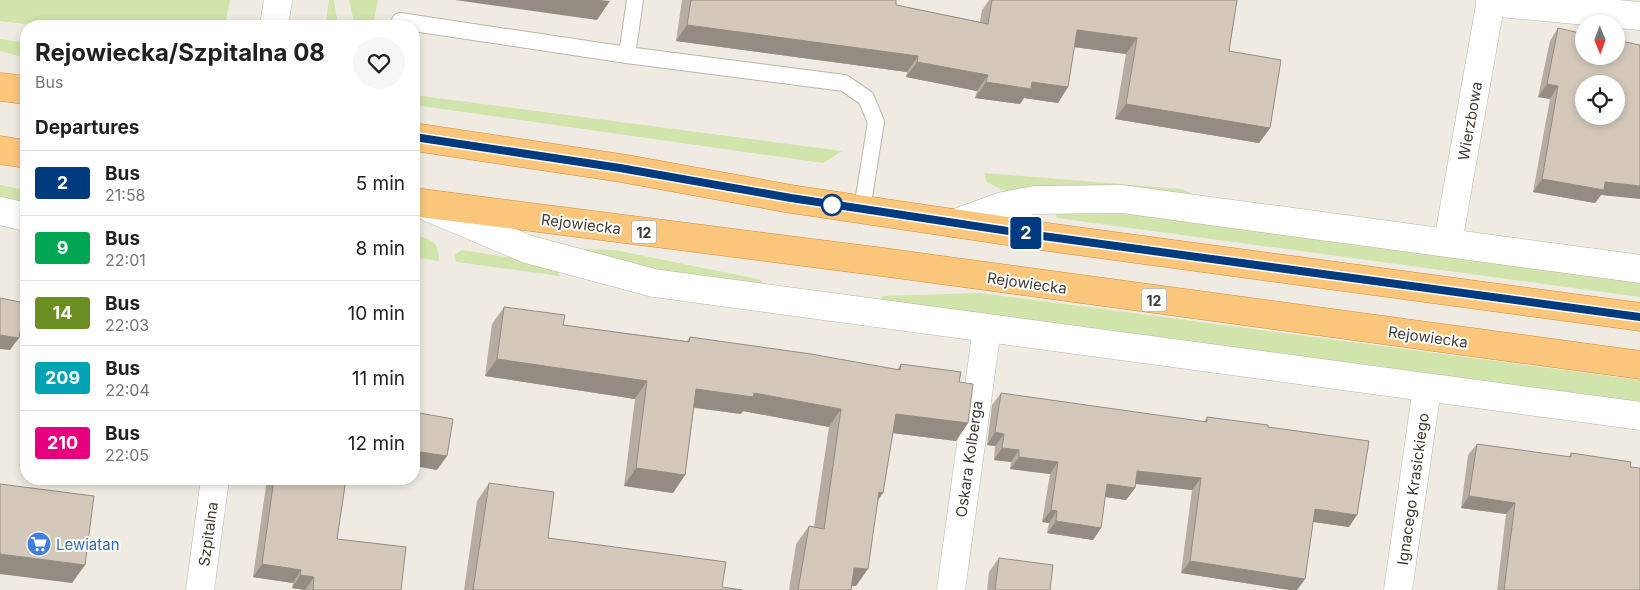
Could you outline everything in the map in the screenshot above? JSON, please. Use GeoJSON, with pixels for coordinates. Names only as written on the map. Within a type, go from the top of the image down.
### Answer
{"type":"FeatureCollection","features":[{"type":"Feature","properties":{"kind":"highway"},"geometry":{"type":"LineString","coordinates":[[0,87],[20,89]]}},
{"type":"Feature","properties":{"kind":"highway"},"geometry":{"type":"LineString","coordinates":[[420,138],[620,168],[956,223],[1640,317]]}},
{"type":"Feature","properties":{"kind":"highway"},"geometry":{"type":"LineString","coordinates":[[0,150],[20,153]]}},
{"type":"Feature","properties":{"kind":"highway","name":"Rejowiecka"},"geometry":{"type":"LineString","coordinates":[[420,203],[875,261],[1640,365]]}},
{"type":"Feature","properties":{"kind":"street"},"geometry":{"type":"LineString","coordinates":[[275,20],[278,0]]}},
{"type":"Feature","properties":{"kind":"street"},"geometry":{"type":"LineString","coordinates":[[1491,1],[1640,16]]}},
{"type":"Feature","properties":{"kind":"street","name":"Wierzbowa"},"geometry":{"type":"LineString","coordinates":[[1448,242],[1491,1]]}},
{"type":"Feature","properties":{"kind":"street"},"geometry":{"type":"LineString","coordinates":[[956,223],[1003,206],[1036,200],[1122,199],[1640,269]]}},
{"type":"Feature","properties":{"kind":"street"},"geometry":{"type":"LineString","coordinates":[[420,204],[527,249],[654,282],[1640,416]]}},
{"type":"Feature","properties":{"kind":"street"},"geometry":{"type":"LineString","coordinates":[[0,211],[20,216]]}},
{"type":"Feature","properties":{"kind":"street","name":"Oskara Kolberga"},"geometry":{"type":"LineString","coordinates":[[951,590],[987,328]]}},
{"type":"Feature","properties":{"kind":"street","name":"Ignacego Krasickiego"},"geometry":{"type":"LineString","coordinates":[[1398,590],[1427,388]]}},
{"type":"Feature","properties":{"kind":"street","name":"Szpitalna"},"geometry":{"type":"LineString","coordinates":[[200,590],[214,485]]}},
{"type":"Feature","properties":{"kind":"lane"},"geometry":{"type":"LineString","coordinates":[[627,55],[635,0]]}},
{"type":"Feature","properties":{"kind":"lane"},"geometry":{"type":"LineString","coordinates":[[420,24],[627,55],[844,82],[866,98],[876,122],[862,209]]}},
{"type":"Feature","properties":{"kind":"green space"},"geometry":{"type":"Polygon","coordinates":[[[0,0],[230,0],[226,20],[20,20],[20,24],[0,21],[0,0]]]}},
{"type":"Feature","properties":{"kind":"green space"},"geometry":{"type":"Polygon","coordinates":[[[329,0],[334,0],[337,20],[326,20],[329,0]]]}},
{"type":"Feature","properties":{"kind":"green space"},"geometry":{"type":"Polygon","coordinates":[[[349,0],[378,0],[374,20],[354,20],[349,0]]]}},
{"type":"Feature","properties":{"kind":"green space"},"geometry":{"type":"Polygon","coordinates":[[[0,39],[20,42],[20,56],[0,51],[0,39]]]}},
{"type":"Feature","properties":{"kind":"green space"},"geometry":{"type":"Polygon","coordinates":[[[420,96],[842,151],[823,163],[420,106],[420,96]]]}},
{"type":"Feature","properties":{"kind":"green space"},"geometry":{"type":"Polygon","coordinates":[[[984,173],[1182,189],[1199,197],[1124,191],[1005,191],[987,182],[984,173]]]}},
{"type":"Feature","properties":{"kind":"green space"},"geometry":{"type":"Polygon","coordinates":[[[0,185],[20,189],[20,202],[0,200],[0,185]]]}},
{"type":"Feature","properties":{"kind":"green space"},"geometry":{"type":"Polygon","coordinates":[[[1131,211],[1640,279],[1640,297],[1057,218],[1055,213],[1131,211]]]}},
{"type":"Feature","properties":{"kind":"green space"},"geometry":{"type":"Polygon","coordinates":[[[420,236],[436,245],[439,261],[420,258],[420,236]]]}},
{"type":"Feature","properties":{"kind":"green space"},"geometry":{"type":"Polygon","coordinates":[[[586,249],[615,250],[762,280],[761,287],[676,273],[586,254],[583,251],[586,249]]]}},
{"type":"Feature","properties":{"kind":"green space"},"geometry":{"type":"Polygon","coordinates":[[[462,250],[519,259],[556,269],[560,276],[456,262],[455,255],[462,250]]]}},
{"type":"Feature","properties":{"kind":"green space"},"geometry":{"type":"Polygon","coordinates":[[[981,293],[1640,380],[1640,402],[1144,335],[881,302],[882,296],[981,293]]]}},
{"type":"Feature","properties":{"kind":"building"},"geometry":{"type":"Polygon","coordinates":[[[691,0],[896,0],[896,5],[988,24],[992,0],[1237,0],[1229,51],[1281,60],[1270,128],[1126,104],[1137,38],[1077,30],[1068,87],[1032,82],[1031,89],[986,82],[988,75],[917,62],[918,56],[687,25],[691,0]]]}},
{"type":"Feature","properties":{"kind":"building"},"geometry":{"type":"Polygon","coordinates":[[[1558,28],[1575,32],[1575,65],[1625,65],[1625,42],[1640,45],[1640,186],[1605,182],[1604,190],[1542,179],[1558,86],[1547,84],[1558,28]]]}},
{"type":"Feature","properties":{"kind":"building"},"geometry":{"type":"Polygon","coordinates":[[[0,298],[20,302],[19,338],[0,335],[0,298]]]}},
{"type":"Feature","properties":{"kind":"building"},"geometry":{"type":"Polygon","coordinates":[[[504,307],[565,315],[563,325],[689,342],[690,337],[811,354],[900,370],[901,364],[961,372],[959,382],[973,384],[968,423],[896,414],[883,493],[879,492],[868,569],[854,568],[851,590],[798,590],[809,526],[824,529],[841,409],[754,393],[753,397],[696,389],[685,475],[636,468],[647,381],[497,359],[504,307]]]}},
{"type":"Feature","properties":{"kind":"building"},"geometry":{"type":"Polygon","coordinates":[[[1001,393],[1207,422],[1207,417],[1369,441],[1357,515],[1315,509],[1305,579],[1190,561],[1201,478],[1137,471],[1135,488],[1107,484],[1101,528],[1056,521],[1057,511],[1051,510],[1058,462],[1019,457],[1019,450],[1002,448],[1004,434],[995,432],[1001,393]]]}},
{"type":"Feature","properties":{"kind":"building"},"geometry":{"type":"Polygon","coordinates":[[[420,413],[453,419],[447,456],[420,452],[420,413]]]}},
{"type":"Feature","properties":{"kind":"building"},"geometry":{"type":"Polygon","coordinates":[[[1477,444],[1571,457],[1571,453],[1631,462],[1630,467],[1640,468],[1640,590],[1504,590],[1515,503],[1469,496],[1477,444]]]}},
{"type":"Feature","properties":{"kind":"building"},"geometry":{"type":"Polygon","coordinates":[[[489,483],[554,492],[548,538],[726,562],[722,587],[742,590],[473,590],[489,483]]]}},
{"type":"Feature","properties":{"kind":"building","name":"Lewiatan"},"geometry":{"type":"Polygon","coordinates":[[[0,484],[94,496],[85,565],[0,554],[0,484]]]}},
{"type":"Feature","properties":{"kind":"building"},"geometry":{"type":"Polygon","coordinates":[[[273,485],[345,485],[337,539],[406,547],[401,590],[313,590],[314,577],[300,575],[301,570],[262,564],[273,485]]]}},
{"type":"Feature","properties":{"kind":"building"},"geometry":{"type":"Polygon","coordinates":[[[999,558],[1053,565],[1050,590],[995,590],[999,558]]]}},
{"type":"Feature","properties":{"kind":"bus line","name":"2"},"geometry":{"type":"LineString","coordinates":[[420,138],[620,168],[791,198],[1035,235],[1640,317]]}},
{"type":"Feature","properties":{"kind":"place","name":"Lewiatan"},"geometry":{"type":"Point","coordinates":[39,544]}}]}
